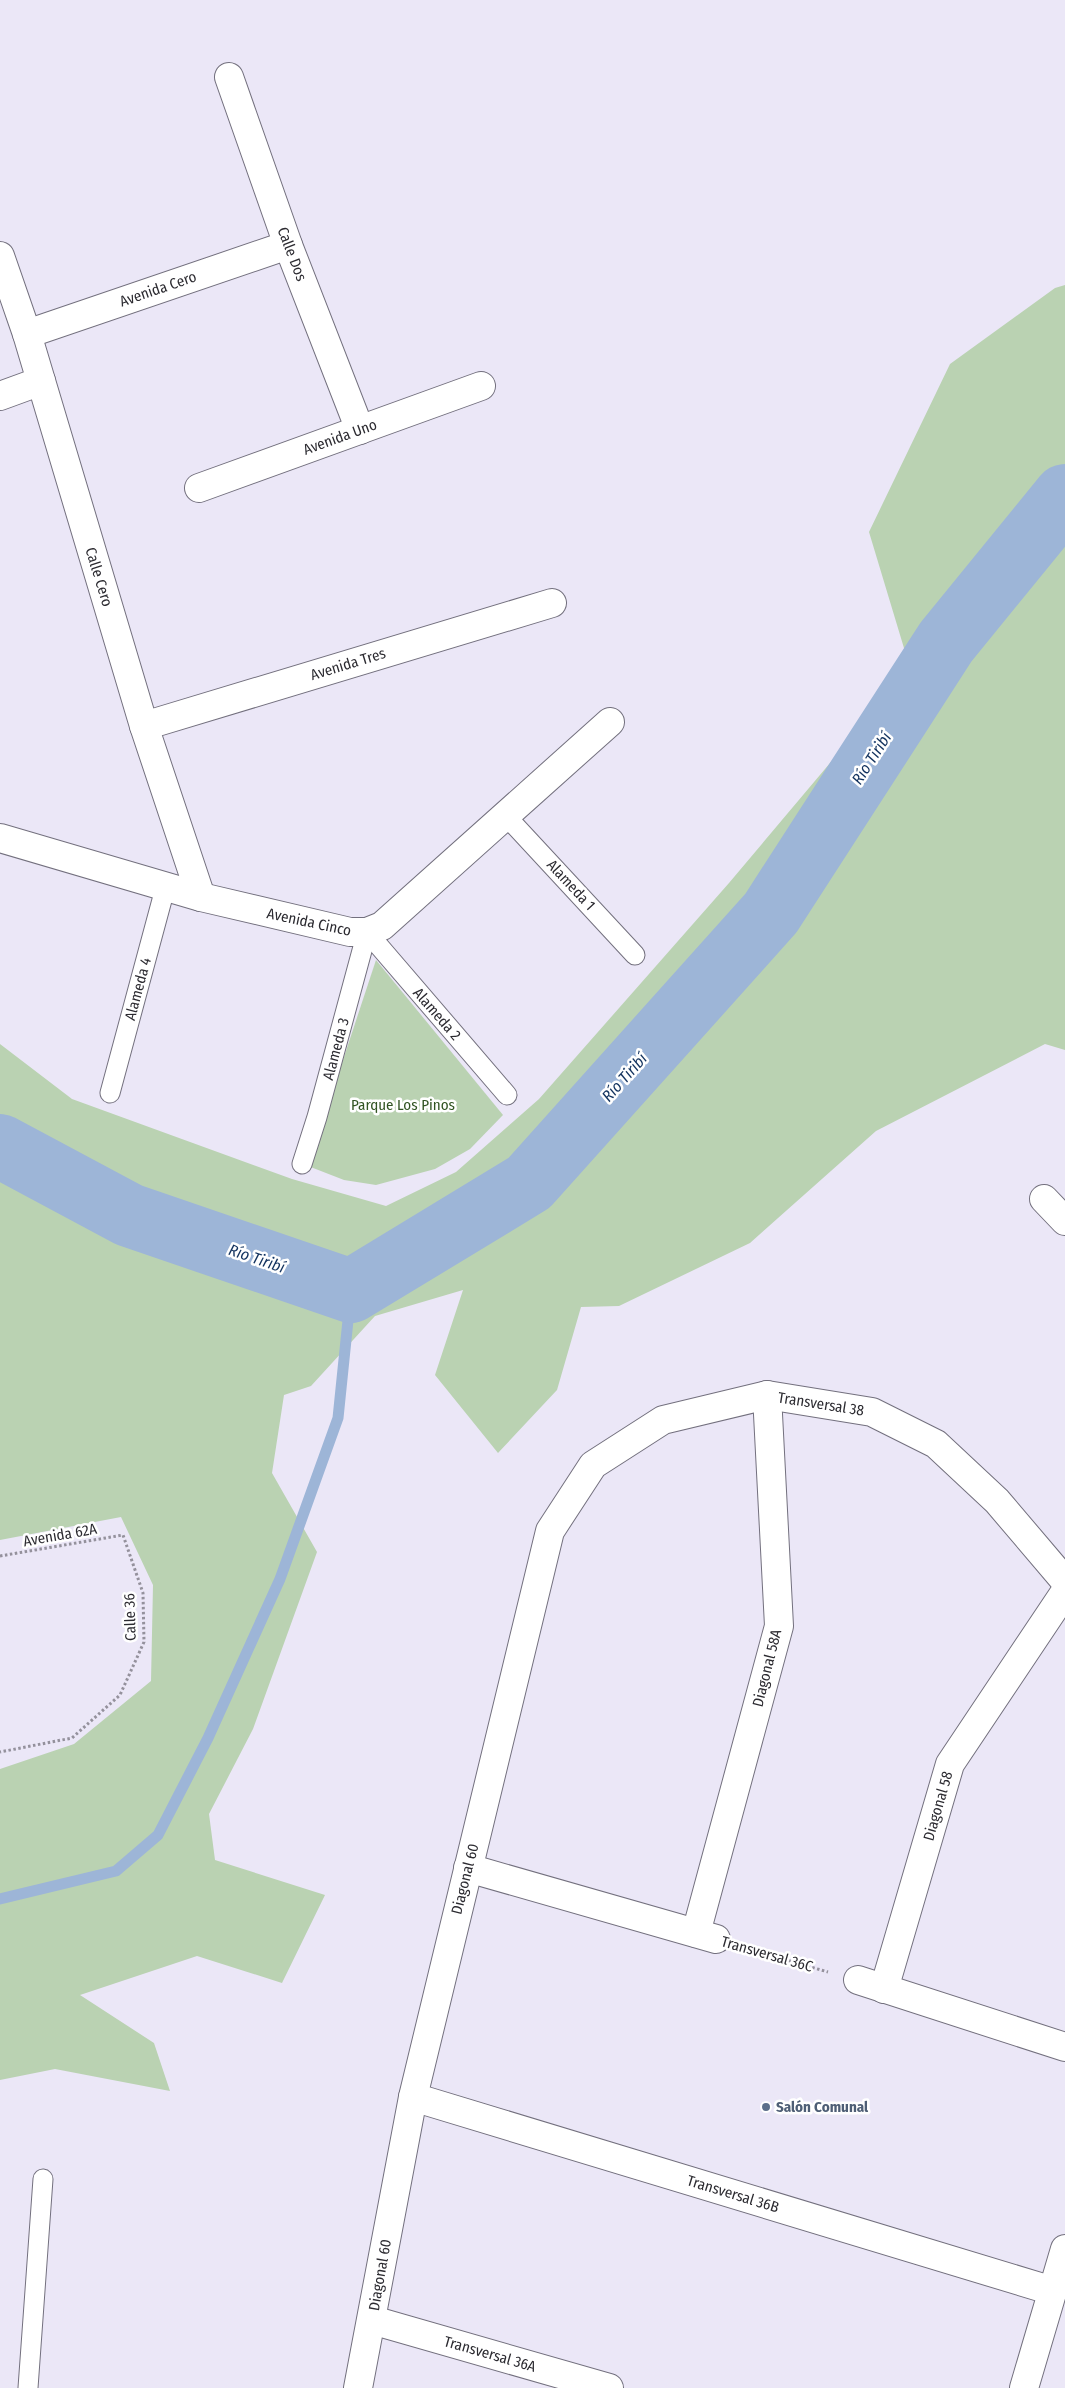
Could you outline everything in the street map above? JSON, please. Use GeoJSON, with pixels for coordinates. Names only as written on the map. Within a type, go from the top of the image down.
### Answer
{"type":"FeatureCollection","features":[{"type":"Feature","properties":{"kind":"street","name":"Calle Dos"},"geometry":{"type":"LineString","coordinates":[[229,77],[288,245],[360,430]]}},
{"type":"Feature","properties":{"kind":"street","name":"Avenida Cero"},"geometry":{"type":"LineString","coordinates":[[27,334],[288,245]]}},
{"type":"Feature","properties":{"kind":"street","name":"Calle Cero"},"geometry":{"type":"LineString","coordinates":[[0,256],[27,334],[144,726],[201,896]]}},
{"type":"Feature","properties":{"kind":"street"},"geometry":{"type":"LineString","coordinates":[[0,396],[41,381]]}},
{"type":"Feature","properties":{"kind":"street","name":"Avenida Uno"},"geometry":{"type":"LineString","coordinates":[[199,488],[480,386]]}},
{"type":"Feature","properties":{"kind":"street","name":"Avenida Tres"},"geometry":{"type":"LineString","coordinates":[[144,726],[552,603]]}},
{"type":"Feature","properties":{"kind":"street","name":"Avenida Cinco"},"geometry":{"type":"LineString","coordinates":[[0,838],[201,896],[350,932],[367,932],[382,926],[610,722]]}},
{"type":"Feature","properties":{"kind":"street"},"geometry":{"type":"LineString","coordinates":[[1044,1199],[1065,1221]]}},
{"type":"Feature","properties":{"kind":"street","name":"Transversal 38"},"geometry":{"type":"LineString","coordinates":[[663,1420],[767,1395],[872,1412],[936,1444],[997,1501],[1065,1582]]}},
{"type":"Feature","properties":{"kind":"street","name":"Diagonal 58A"},"geometry":{"type":"LineString","coordinates":[[706,1936],[779,1626],[767,1395]]}},
{"type":"Feature","properties":{"kind":"street","name":"Diagonal 60"},"geometry":{"type":"LineString","coordinates":[[358,2388],[413,2096],[550,1531],[593,1465],[663,1420]]}},
{"type":"Feature","properties":{"kind":"street","name":"Diagonal 58"},"geometry":{"type":"LineString","coordinates":[[884,1989],[950,1764],[1065,1592]]}},
{"type":"Feature","properties":{"kind":"street"},"geometry":{"type":"LineString","coordinates":[[468,1868],[706,1936]]}},
{"type":"Feature","properties":{"kind":"street"},"geometry":{"type":"LineString","coordinates":[[858,1980],[1065,2047]]}},
{"type":"Feature","properties":{"kind":"street","name":"Transversal 36B"},"geometry":{"type":"LineString","coordinates":[[413,2096],[1053,2291]]}},
{"type":"Feature","properties":{"kind":"street"},"geometry":{"type":"LineString","coordinates":[[1024,2388],[1065,2249]]}},
{"type":"Feature","properties":{"kind":"street","name":"Transversal 36A"},"geometry":{"type":"LineString","coordinates":[[372,2320],[609,2388]]}},
{"type":"Feature","properties":{"kind":"lane","name":"Alameda 1"},"geometry":{"type":"LineString","coordinates":[[506,816],[635,955]]}},
{"type":"Feature","properties":{"kind":"lane","name":"Alameda 4"},"geometry":{"type":"LineString","coordinates":[[110,1093],[166,885]]}},
{"type":"Feature","properties":{"kind":"lane","name":"Alameda 2"},"geometry":{"type":"LineString","coordinates":[[367,932],[507,1095]]}},
{"type":"Feature","properties":{"kind":"lane","name":"Alameda 3"},"geometry":{"type":"LineString","coordinates":[[302,1164],[318,1117],[367,932]]}},
{"type":"Feature","properties":{"kind":"lane"},"geometry":{"type":"LineString","coordinates":[[28,2388],[43,2179]]}},
{"type":"Feature","properties":{"kind":"path","name":"Avenida 62A"},"geometry":{"type":"LineString","coordinates":[[0,1556],[123,1535]]}},
{"type":"Feature","properties":{"kind":"path","name":"Calle 36"},"geometry":{"type":"LineString","coordinates":[[0,1752],[72,1738],[120,1695],[144,1642],[143,1593],[123,1535]]}},
{"type":"Feature","properties":{"kind":"path","name":"Transversal 36C"},"geometry":{"type":"LineString","coordinates":[[706,1936],[858,1980]]}},
{"type":"Feature","properties":{"kind":"green space"},"geometry":{"type":"Polygon","coordinates":[[[1065,285],[1065,1050],[1045,1044],[876,1131],[750,1243],[619,1306],[581,1307],[557,1390],[498,1453],[435,1375],[463,1290],[375,1316],[311,1386],[284,1395],[272,1473],[317,1552],[253,1729],[209,1814],[215,1860],[325,1895],[282,1983],[197,1956],[80,1995],[154,2043],[170,2091],[55,2069],[0,2080],[0,1769],[74,1744],[151,1681],[153,1585],[121,1517],[0,1540],[0,1044],[72,1099],[292,1179],[386,1206],[456,1172],[539,1099],[729,883],[910,668],[869,532],[950,364],[1055,288],[1065,285]]]}},
{"type":"Feature","properties":{"kind":"green space","name":"Parque Los Pinos"},"geometry":{"type":"Polygon","coordinates":[[[376,960],[503,1115],[470,1149],[435,1169],[376,1185],[344,1180],[308,1166],[376,960]]]}},
{"type":"Feature","properties":{"kind":"waterway","name":"Río Tiribí"},"geometry":{"type":"LineString","coordinates":[[0,1146],[129,1215],[351,1291],[529,1183],[771,913],[946,642],[1065,496]]}},
{"type":"Feature","properties":{"kind":"waterway"},"geometry":{"type":"LineString","coordinates":[[0,1899],[116,1871],[158,1835],[208,1738],[280,1579],[338,1418],[351,1291]]}},
{"type":"Feature","properties":{"kind":"place","name":"Salón Comunal"},"geometry":{"type":"Point","coordinates":[766,2107]}}]}
